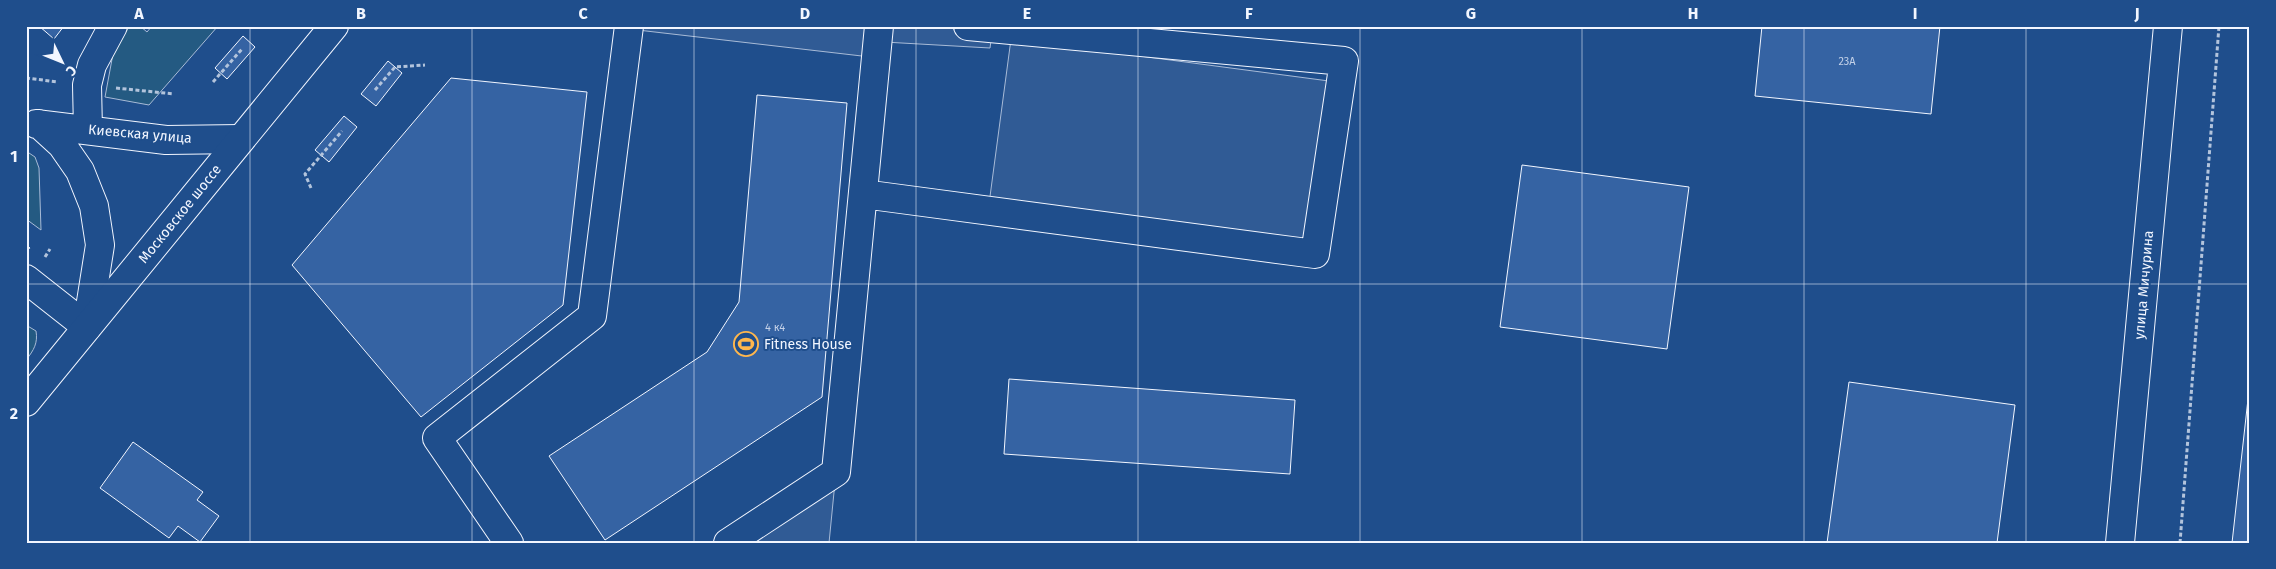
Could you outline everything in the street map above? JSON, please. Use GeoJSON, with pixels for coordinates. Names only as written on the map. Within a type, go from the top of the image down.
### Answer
{"type":"FeatureCollection","features":[{"type":"Feature","properties":{"kind":"main road"},"geometry":{"type":"LineString","coordinates":[[88,130],[87,85],[92,65],[113,26]]}},
{"type":"Feature","properties":{"kind":"main road","name":"Московское шоссе"},"geometry":{"type":"LineString","coordinates":[[26,402],[334,26]]}},
{"type":"Feature","properties":{"kind":"main road"},"geometry":{"type":"LineString","coordinates":[[509,543],[437,438],[592,316],[629,26]]}},
{"type":"Feature","properties":{"kind":"main road"},"geometry":{"type":"LineString","coordinates":[[728,543],[836,472],[879,26]]}},
{"type":"Feature","properties":{"kind":"main road"},"geometry":{"type":"LineString","coordinates":[[863,194],[1315,254],[1344,61],[968,26]]}},
{"type":"Feature","properties":{"kind":"main road","name":"улица Мичурина"},"geometry":{"type":"LineString","coordinates":[[2120,543],[2168,26]]}},
{"type":"Feature","properties":{"kind":"main road","name":"Киевская улица"},"geometry":{"type":"LineString","coordinates":[[33,123],[166,140],[241,139]]}},
{"type":"Feature","properties":{"kind":"main road","name":"Киевская улица"},"geometry":{"type":"LineString","coordinates":[[33,123],[62,145],[80,170],[94,206],[100,245],[87,327]]}},
{"type":"Feature","properties":{"kind":"main road"},"geometry":{"type":"LineString","coordinates":[[26,279],[87,327]]}},
{"type":"Feature","properties":{"kind":"path"},"geometry":{"type":"LineString","coordinates":[[2180,543],[2219,26]]}},
{"type":"Feature","properties":{"kind":"path"},"geometry":{"type":"LineString","coordinates":[[213,82],[242,49]]}},
{"type":"Feature","properties":{"kind":"path"},"geometry":{"type":"LineString","coordinates":[[375,90],[395,68],[425,65]]}},
{"type":"Feature","properties":{"kind":"path"},"geometry":{"type":"LineString","coordinates":[[311,188],[305,174],[342,131]]}},
{"type":"Feature","properties":{"kind":"shaded area"},"geometry":{"type":"Polygon","coordinates":[[[130,26],[140,26],[147,32],[152,26],[218,26],[149,105],[105,97],[115,43],[130,26]]]}},
{"type":"Feature","properties":{"kind":"shaded area"},"geometry":{"type":"Polygon","coordinates":[[[603,26],[993,26],[990,48],[884,42],[879,58],[603,26]]]}},
{"type":"Feature","properties":{"kind":"shaded area"},"geometry":{"type":"Polygon","coordinates":[[[1011,39],[1329,81],[1307,246],[989,204],[1011,39]]]}},
{"type":"Feature","properties":{"kind":"shaded area"},"geometry":{"type":"Polygon","coordinates":[[[26,151],[35,157],[39,168],[41,230],[26,219],[26,151]]]}},
{"type":"Feature","properties":{"kind":"shaded area"},"geometry":{"type":"Polygon","coordinates":[[[26,325],[36,331],[36,339],[35,346],[26,360],[26,325]]]}},
{"type":"Feature","properties":{"kind":"shaded area"},"geometry":{"type":"Polygon","coordinates":[[[836,472],[829,543],[728,543],[836,472]]]}},
{"type":"Feature","properties":{"kind":"building"},"geometry":{"type":"Polygon","coordinates":[[[39,26],[64,26],[54,39],[39,26]]]}},
{"type":"Feature","properties":{"kind":"building"},"geometry":{"type":"Polygon","coordinates":[[[1762,26],[1940,26],[1931,114],[1755,96],[1762,26]]]}},
{"type":"Feature","properties":{"kind":"building"},"geometry":{"type":"Polygon","coordinates":[[[243,36],[255,47],[227,79],[215,68],[243,36]]]}},
{"type":"Feature","properties":{"kind":"building"},"geometry":{"type":"Polygon","coordinates":[[[388,61],[402,73],[376,106],[361,94],[388,61]]]}},
{"type":"Feature","properties":{"kind":"building"},"geometry":{"type":"Polygon","coordinates":[[[451,78],[587,92],[563,305],[421,417],[292,265],[451,78]]]}},
{"type":"Feature","properties":{"kind":"building"},"geometry":{"type":"Polygon","coordinates":[[[757,95],[847,103],[822,397],[605,540],[549,456],[707,352],[739,302],[757,95]]]}},
{"type":"Feature","properties":{"kind":"building"},"geometry":{"type":"Polygon","coordinates":[[[344,116],[357,127],[329,162],[315,150],[344,116]]]}},
{"type":"Feature","properties":{"kind":"building"},"geometry":{"type":"Polygon","coordinates":[[[1522,165],[1689,187],[1667,349],[1500,327],[1522,165]]]}},
{"type":"Feature","properties":{"kind":"building"},"geometry":{"type":"Polygon","coordinates":[[[1009,379],[1295,400],[1290,474],[1004,454],[1009,379]]]}},
{"type":"Feature","properties":{"kind":"building"},"geometry":{"type":"Polygon","coordinates":[[[2250,381],[2250,543],[2232,543],[2250,381]]]}},
{"type":"Feature","properties":{"kind":"building"},"geometry":{"type":"Polygon","coordinates":[[[1849,382],[2015,405],[1997,543],[1827,543],[1849,382]]]}},
{"type":"Feature","properties":{"kind":"building"},"geometry":{"type":"Polygon","coordinates":[[[133,442],[203,492],[197,500],[219,516],[200,542],[178,526],[169,538],[100,488],[133,442]]]}},
{"type":"Feature","properties":{"kind":"fence"},"geometry":{"type":"LineString","coordinates":[[26,245],[30,248],[26,253]]}},
{"type":"Feature","properties":{"kind":"place","name":"Fitness House"},"geometry":{"type":"Point","coordinates":[746,344]}}]}
